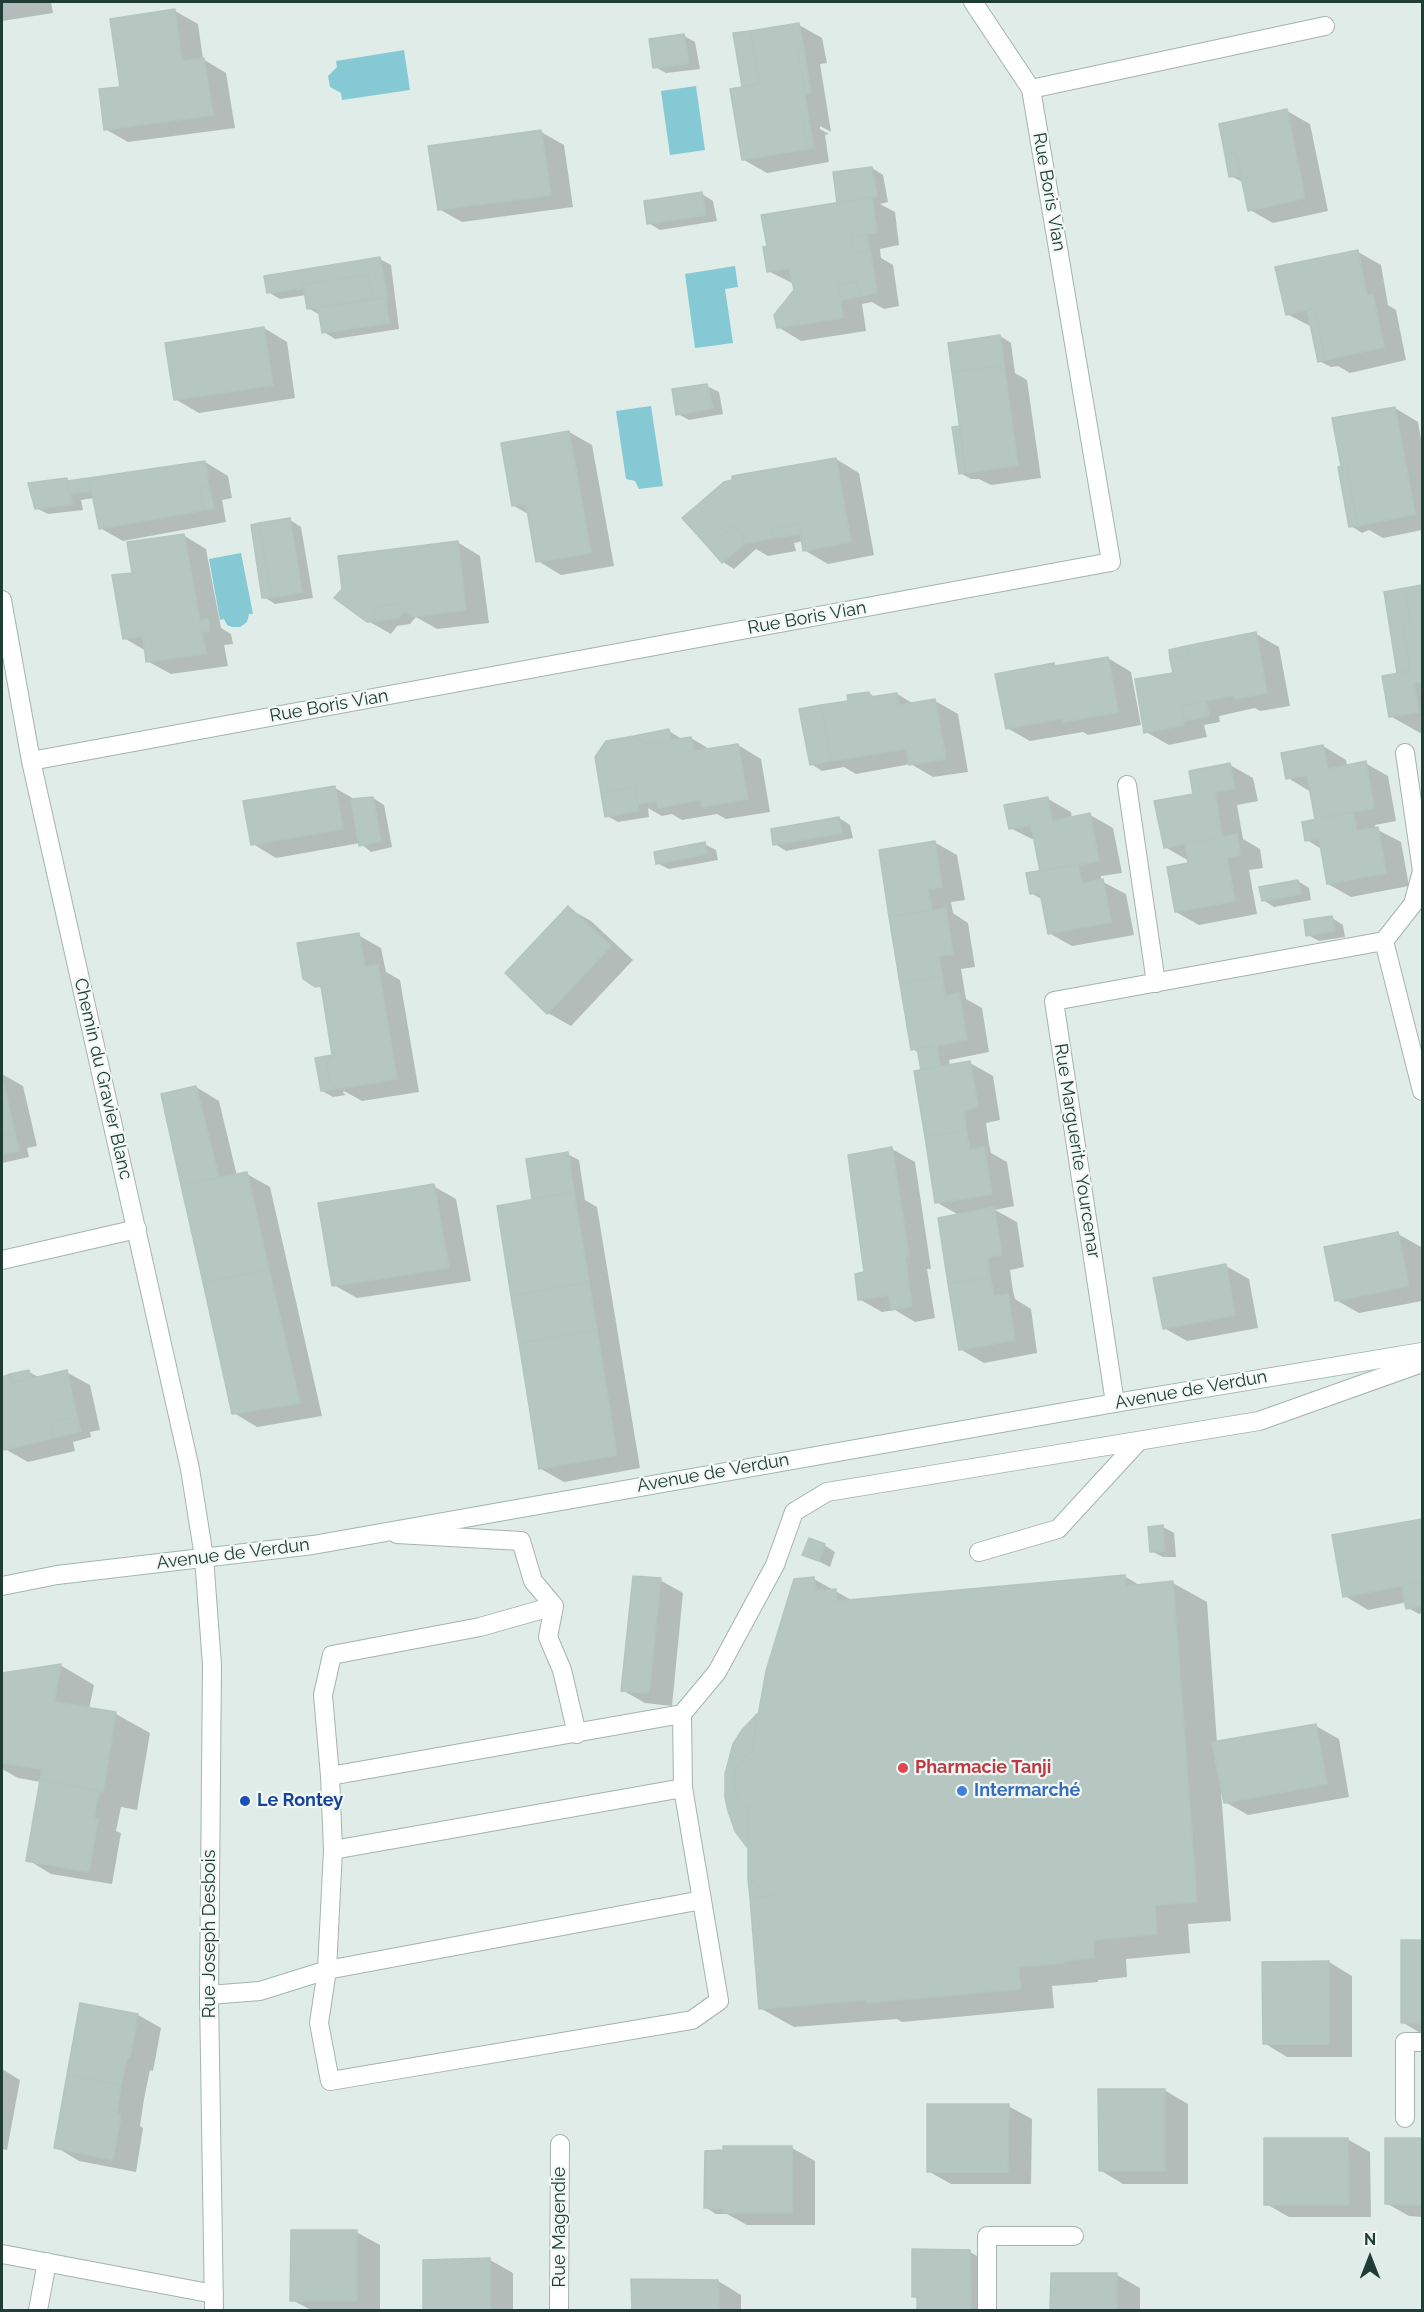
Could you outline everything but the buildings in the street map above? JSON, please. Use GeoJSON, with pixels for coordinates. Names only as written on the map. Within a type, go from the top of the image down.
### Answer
{"type":"FeatureCollection","features":[{"type":"Feature","properties":{"kind":"street","name":"Rue Boris Vian"},"geometry":{"type":"LineString","coordinates":[[32,761],[1111,562],[1031,89],[973,2]]}},
{"type":"Feature","properties":{"kind":"street"},"geometry":{"type":"LineString","coordinates":[[1031,89],[1325,26]]}},
{"type":"Feature","properties":{"kind":"street","name":"Chemin du Gravier Blanc"},"geometry":{"type":"LineString","coordinates":[[2,600],[32,761],[190,1469],[204,1557]]}},
{"type":"Feature","properties":{"kind":"street"},"geometry":{"type":"LineString","coordinates":[[1405,753],[1422,871],[1413,904],[1384,941],[1422,1091]]}},
{"type":"Feature","properties":{"kind":"street"},"geometry":{"type":"LineString","coordinates":[[1127,785],[1156,983]]}},
{"type":"Feature","properties":{"kind":"street","name":"Rue Marguerite Yourcenar"},"geometry":{"type":"LineString","coordinates":[[1115,1403],[1054,1001],[1384,941]]}},
{"type":"Feature","properties":{"kind":"street"},"geometry":{"type":"LineString","coordinates":[[2,1260],[137,1229]]}},
{"type":"Feature","properties":{"kind":"street","name":"Avenue de Verdun"},"geometry":{"type":"LineString","coordinates":[[2,1586],[57,1575],[271,1551],[1115,1403],[1422,1352]]}},
{"type":"Feature","properties":{"kind":"street"},"geometry":{"type":"LineString","coordinates":[[330,1776],[682,1714],[717,1672],[775,1565],[794,1512],[827,1492],[1259,1421],[1422,1363]]}},
{"type":"Feature","properties":{"kind":"street"},"geometry":{"type":"LineString","coordinates":[[979,1552],[1058,1529],[1138,1442]]}},
{"type":"Feature","properties":{"kind":"street"},"geometry":{"type":"LineString","coordinates":[[374,1533],[521,1541],[533,1581],[554,1606]]}},
{"type":"Feature","properties":{"kind":"street","name":"Rue Joseph Desbois"},"geometry":{"type":"LineString","coordinates":[[204,1557],[212,1665],[209,1995],[214,2302]]}},
{"type":"Feature","properties":{"kind":"street"},"geometry":{"type":"LineString","coordinates":[[554,1606],[480,1627],[332,1655],[323,1695],[333,1850],[327,1970],[320,2023],[330,2081],[692,2020],[719,2001],[683,1788],[682,1714]]}},
{"type":"Feature","properties":{"kind":"street"},"geometry":{"type":"LineString","coordinates":[[554,1606],[548,1636],[562,1670],[577,1734]]}},
{"type":"Feature","properties":{"kind":"street"},"geometry":{"type":"LineString","coordinates":[[333,1850],[683,1788]]}},
{"type":"Feature","properties":{"kind":"street"},"geometry":{"type":"LineString","coordinates":[[209,1995],[260,1991],[327,1970],[702,1900]]}},
{"type":"Feature","properties":{"kind":"street"},"geometry":{"type":"LineString","coordinates":[[1405,2118],[1405,2042],[1422,2042]]}},
{"type":"Feature","properties":{"kind":"street","name":"Rue Magendie"},"geometry":{"type":"LineString","coordinates":[[559,2310],[560,2144]]}},
{"type":"Feature","properties":{"kind":"street"},"geometry":{"type":"LineString","coordinates":[[987,2310],[987,2236],[1074,2236]]}},
{"type":"Feature","properties":{"kind":"street"},"geometry":{"type":"LineString","coordinates":[[2,2254],[46,2262],[214,2302]]}},
{"type":"Feature","properties":{"kind":"street"},"geometry":{"type":"LineString","coordinates":[[38,2310],[46,2262]]}},
{"type":"Feature","properties":{"kind":"water"},"geometry":{"type":"Polygon","coordinates":[[[404,50],[410,90],[342,100],[341,93],[330,87],[328,76],[337,67],[336,61],[404,50]]]}},
{"type":"Feature","properties":{"kind":"water"},"geometry":{"type":"Polygon","coordinates":[[[696,86],[705,150],[670,155],[661,91],[696,86]]]}},
{"type":"Feature","properties":{"kind":"water"},"geometry":{"type":"Polygon","coordinates":[[[735,266],[738,287],[725,289],[733,343],[695,348],[685,274],[735,266]]]}},
{"type":"Feature","properties":{"kind":"water"},"geometry":{"type":"Polygon","coordinates":[[[651,406],[663,486],[639,489],[635,481],[626,479],[616,411],[651,406]]]}},
{"type":"Feature","properties":{"kind":"water"},"geometry":{"type":"Polygon","coordinates":[[[241,553],[253,614],[249,614],[247,622],[240,627],[232,627],[227,625],[224,619],[220,620],[209,559],[241,553]]]}},
{"type":"Feature","properties":{"kind":"place","name":"Pharmacie Tanji"},"geometry":{"type":"Point","coordinates":[903,1768]}},
{"type":"Feature","properties":{"kind":"place","name":"Intermarché"},"geometry":{"type":"Point","coordinates":[962,1791]}},
{"type":"Feature","properties":{"kind":"place","name":"Le Rontey"},"geometry":{"type":"Point","coordinates":[245,1801]}}]}
